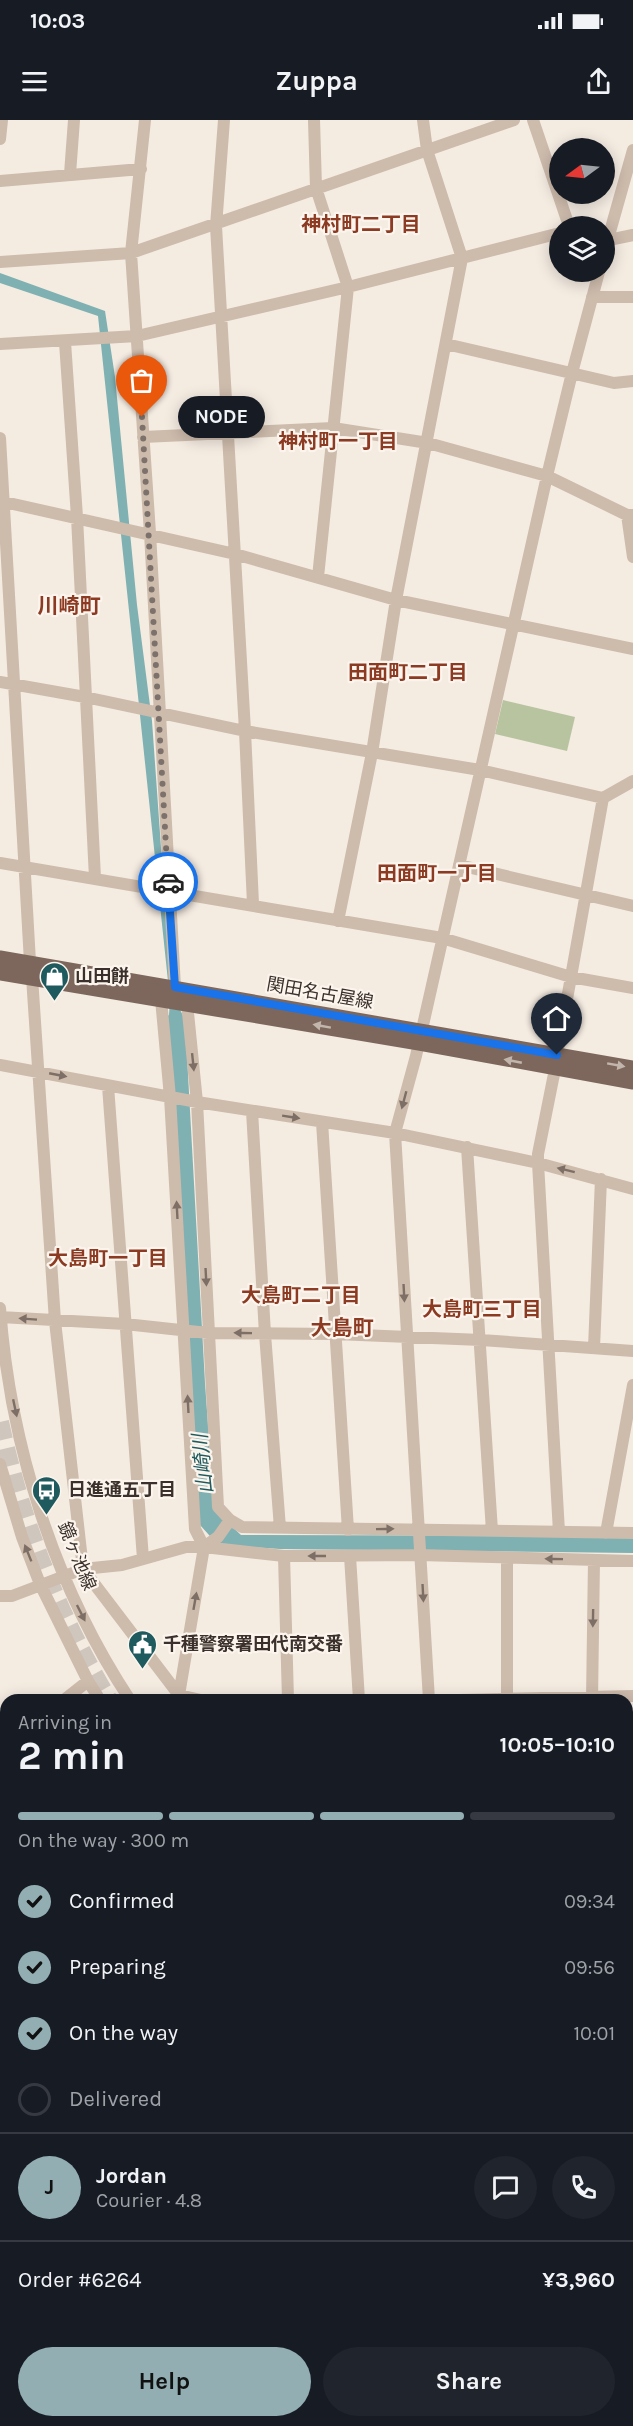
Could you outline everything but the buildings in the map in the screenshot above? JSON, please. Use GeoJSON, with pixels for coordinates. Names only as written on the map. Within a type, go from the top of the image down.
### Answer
{"type":"FeatureCollection","features":[{"type":"Feature","properties":{"kind":"main road","name":"関田名古屋線"},"geometry":{"type":"LineString","coordinates":[[0,957],[31,970],[187,1004],[420,1036]]}},
{"type":"Feature","properties":{"kind":"main road","name":"関田名古屋線"},"geometry":{"type":"LineString","coordinates":[[0,973],[31,970],[175,987],[556,1062],[633,1082]]}},
{"type":"Feature","properties":{"kind":"main road","name":"関田名古屋線"},"geometry":{"type":"LineString","coordinates":[[556,1062],[633,1068]]}},
{"type":"Feature","properties":{"kind":"street"},"geometry":{"type":"LineString","coordinates":[[0,139],[2,120]]}},
{"type":"Feature","properties":{"kind":"street"},"geometry":{"type":"LineString","coordinates":[[70,174],[74,120]]}},
{"type":"Feature","properties":{"kind":"street"},"geometry":{"type":"LineString","coordinates":[[145,120],[131,253],[150,533],[158,713],[175,987]]}},
{"type":"Feature","properties":{"kind":"street"},"geometry":{"type":"LineString","coordinates":[[224,120],[216,226],[253,904]]}},
{"type":"Feature","properties":{"kind":"street"},"geometry":{"type":"LineString","coordinates":[[314,120],[316,188],[348,287],[318,577]]}},
{"type":"Feature","properties":{"kind":"street"},"geometry":{"type":"LineString","coordinates":[[338,921],[372,753],[396,600],[462,258],[427,150],[423,120]]}},
{"type":"Feature","properties":{"kind":"street"},"geometry":{"type":"LineString","coordinates":[[0,262],[131,253],[216,226],[316,188],[514,120]]}},
{"type":"Feature","properties":{"kind":"street"},"geometry":{"type":"LineString","coordinates":[[532,120],[566,216]]}},
{"type":"Feature","properties":{"kind":"street"},"geometry":{"type":"LineString","coordinates":[[614,216],[633,150]]}},
{"type":"Feature","properties":{"kind":"street"},"geometry":{"type":"LineString","coordinates":[[0,181],[141,169]]}},
{"type":"Feature","properties":{"kind":"street"},"geometry":{"type":"LineString","coordinates":[[615,242],[633,235]]}},
{"type":"Feature","properties":{"kind":"street"},"geometry":{"type":"LineString","coordinates":[[0,345],[137,336],[348,287],[549,236]]}},
{"type":"Feature","properties":{"kind":"street"},"geometry":{"type":"LineString","coordinates":[[429,1694],[395,1133],[420,1036],[547,476],[596,282]]}},
{"type":"Feature","properties":{"kind":"street"},"geometry":{"type":"LineString","coordinates":[[592,297],[633,297]]}},
{"type":"Feature","properties":{"kind":"street"},"geometry":{"type":"LineString","coordinates":[[64,342],[77,518],[95,878]]}},
{"type":"Feature","properties":{"kind":"street"},"geometry":{"type":"LineString","coordinates":[[446,344],[614,383],[633,381]]}},
{"type":"Feature","properties":{"kind":"street"},"geometry":{"type":"LineString","coordinates":[[143,437],[333,428],[428,443],[547,476],[630,515],[633,558]]}},
{"type":"Feature","properties":{"kind":"street"},"geometry":{"type":"LineString","coordinates":[[0,438],[36,1071],[55,1321],[83,1569],[176,1694]]}},
{"type":"Feature","properties":{"kind":"street"},"geometry":{"type":"LineString","coordinates":[[2,501],[235,554],[396,600],[633,649]]}},
{"type":"Feature","properties":{"kind":"street"},"geometry":{"type":"LineString","coordinates":[[0,682],[85,697],[245,731],[480,770],[603,798],[633,781]]}},
{"type":"Feature","properties":{"kind":"street"},"geometry":{"type":"LineString","coordinates":[[559,1532],[538,1154],[603,798]]}},
{"type":"Feature","properties":{"kind":"street"},"geometry":{"type":"LineString","coordinates":[[0,863],[253,904],[442,938],[571,977],[633,988]]}},
{"type":"Feature","properties":{"kind":"street"},"geometry":{"type":"LineString","coordinates":[[459,865],[633,906]]}},
{"type":"Feature","properties":{"kind":"street"},"geometry":{"type":"LineString","coordinates":[[161,999],[170,1097],[195,1529],[204,1547],[179,1694]]}},
{"type":"Feature","properties":{"kind":"street"},"geometry":{"type":"LineString","coordinates":[[187,1004],[197,1102],[218,1507],[230,1520],[243,1527],[633,1533]]}},
{"type":"Feature","properties":{"kind":"street"},"geometry":{"type":"LineString","coordinates":[[0,1065],[197,1102],[395,1133],[467,1147],[538,1163],[633,1189]]}},
{"type":"Feature","properties":{"kind":"street"},"geometry":{"type":"LineString","coordinates":[[108,1086],[143,1559]]}},
{"type":"Feature","properties":{"kind":"street"},"geometry":{"type":"LineString","coordinates":[[252,1111],[265,1334],[280,1528]]}},
{"type":"Feature","properties":{"kind":"street"},"geometry":{"type":"LineString","coordinates":[[322,1122],[348,1530]]}},
{"type":"Feature","properties":{"kind":"street"},"geometry":{"type":"LineString","coordinates":[[467,1147],[492,1531]]}},
{"type":"Feature","properties":{"kind":"street"},"geometry":{"type":"LineString","coordinates":[[594,1348],[601,1179]]}},
{"type":"Feature","properties":{"kind":"street","name":"鏡ヶ池線"},"geometry":{"type":"LineString","coordinates":[[0,1308],[8,1378],[26,1458],[49,1539],[64,1575],[113,1673],[126,1694]]}},
{"type":"Feature","properties":{"kind":"street"},"geometry":{"type":"LineString","coordinates":[[0,1317],[125,1324],[208,1333],[336,1334],[481,1340],[633,1351]]}},
{"type":"Feature","properties":{"kind":"street"},"geometry":{"type":"LineString","coordinates":[[606,1533],[633,1385]]}},
{"type":"Feature","properties":{"kind":"street"},"geometry":{"type":"LineString","coordinates":[[0,1464],[22,1537],[40,1584],[96,1694]]}},
{"type":"Feature","properties":{"kind":"street"},"geometry":{"type":"LineString","coordinates":[[204,1547],[218,1537],[230,1520]]}},
{"type":"Feature","properties":{"kind":"street"},"geometry":{"type":"LineString","coordinates":[[0,1596],[12,1596],[83,1569],[122,1565],[186,1547],[284,1556],[420,1555],[633,1561]]}},
{"type":"Feature","properties":{"kind":"street"},"geometry":{"type":"LineString","coordinates":[[284,1556],[288,1694]]}},
{"type":"Feature","properties":{"kind":"street"},"geometry":{"type":"LineString","coordinates":[[350,1556],[359,1694]]}},
{"type":"Feature","properties":{"kind":"street"},"geometry":{"type":"LineString","coordinates":[[507,1558],[507,1694]]}},
{"type":"Feature","properties":{"kind":"street"},"geometry":{"type":"LineString","coordinates":[[592,1694],[594,1560]]}},
{"type":"Feature","properties":{"kind":"street"},"geometry":{"type":"LineString","coordinates":[[72,1694],[88,1681]]}},
{"type":"Feature","properties":{"kind":"green space"},"geometry":{"type":"Polygon","coordinates":[[[503,700],[575,717],[567,751],[495,734],[503,700]]]}},
{"type":"Feature","properties":{"kind":"water","name":"山崎川"},"geometry":{"type":"Polygon","coordinates":[[[0,273],[105,311],[115,377],[137,605],[152,721],[170,974],[176,1001],[185,1020],[214,1510],[241,1535],[633,1536],[633,1553],[280,1549],[218,1545],[200,1525],[166,1017],[169,1015],[170,1000],[98,316],[0,283],[0,273]]]}},
{"type":"Feature","properties":{"kind":"tunnel"},"geometry":{"type":"LineString","coordinates":[[0,1422],[19,1495],[43,1565],[73,1634],[106,1694]]}},
{"type":"Feature","properties":{"kind":"way so far"},"geometry":{"type":"LineString","coordinates":[[142,417],[168,882]]}},
{"type":"Feature","properties":{"kind":"place","name":"NODE"},"geometry":{"type":"Point","coordinates":[142,417]}},
{"type":"Feature","properties":{"kind":"place","name":"山田餅"},"geometry":{"type":"Point","coordinates":[54,1002]}},
{"type":"Feature","properties":{"kind":"place","name":"日進通五丁目"},"geometry":{"type":"Point","coordinates":[47,1516]}},
{"type":"Feature","properties":{"kind":"place","name":"千種警察署田代南交番"},"geometry":{"type":"Point","coordinates":[142,1670]}},
{"type":"Feature","properties":{"kind":"district","name":"神村町二丁目"},"geometry":{"type":"Point","coordinates":[361,224]}},
{"type":"Feature","properties":{"kind":"district","name":"神村町一丁目"},"geometry":{"type":"Point","coordinates":[338,441]}},
{"type":"Feature","properties":{"kind":"district","name":"川崎町"},"geometry":{"type":"Point","coordinates":[69,606]}},
{"type":"Feature","properties":{"kind":"district","name":"田面町二丁目"},"geometry":{"type":"Point","coordinates":[408,672]}},
{"type":"Feature","properties":{"kind":"district","name":"田面町一丁目"},"geometry":{"type":"Point","coordinates":[437,873]}},
{"type":"Feature","properties":{"kind":"district","name":"大島町一丁目"},"geometry":{"type":"Point","coordinates":[108,1258]}},
{"type":"Feature","properties":{"kind":"district","name":"大島町二丁目"},"geometry":{"type":"Point","coordinates":[301,1295]}},
{"type":"Feature","properties":{"kind":"district","name":"大島町三丁目"},"geometry":{"type":"Point","coordinates":[482,1309]}},
{"type":"Feature","properties":{"kind":"district","name":"大島町"},"geometry":{"type":"Point","coordinates":[342,1328]}},
{"type":"Feature","properties":{"kind":"route"},"geometry":{"type":"LineString","coordinates":[[168,882],[175,987],[557,1055]]}}]}
